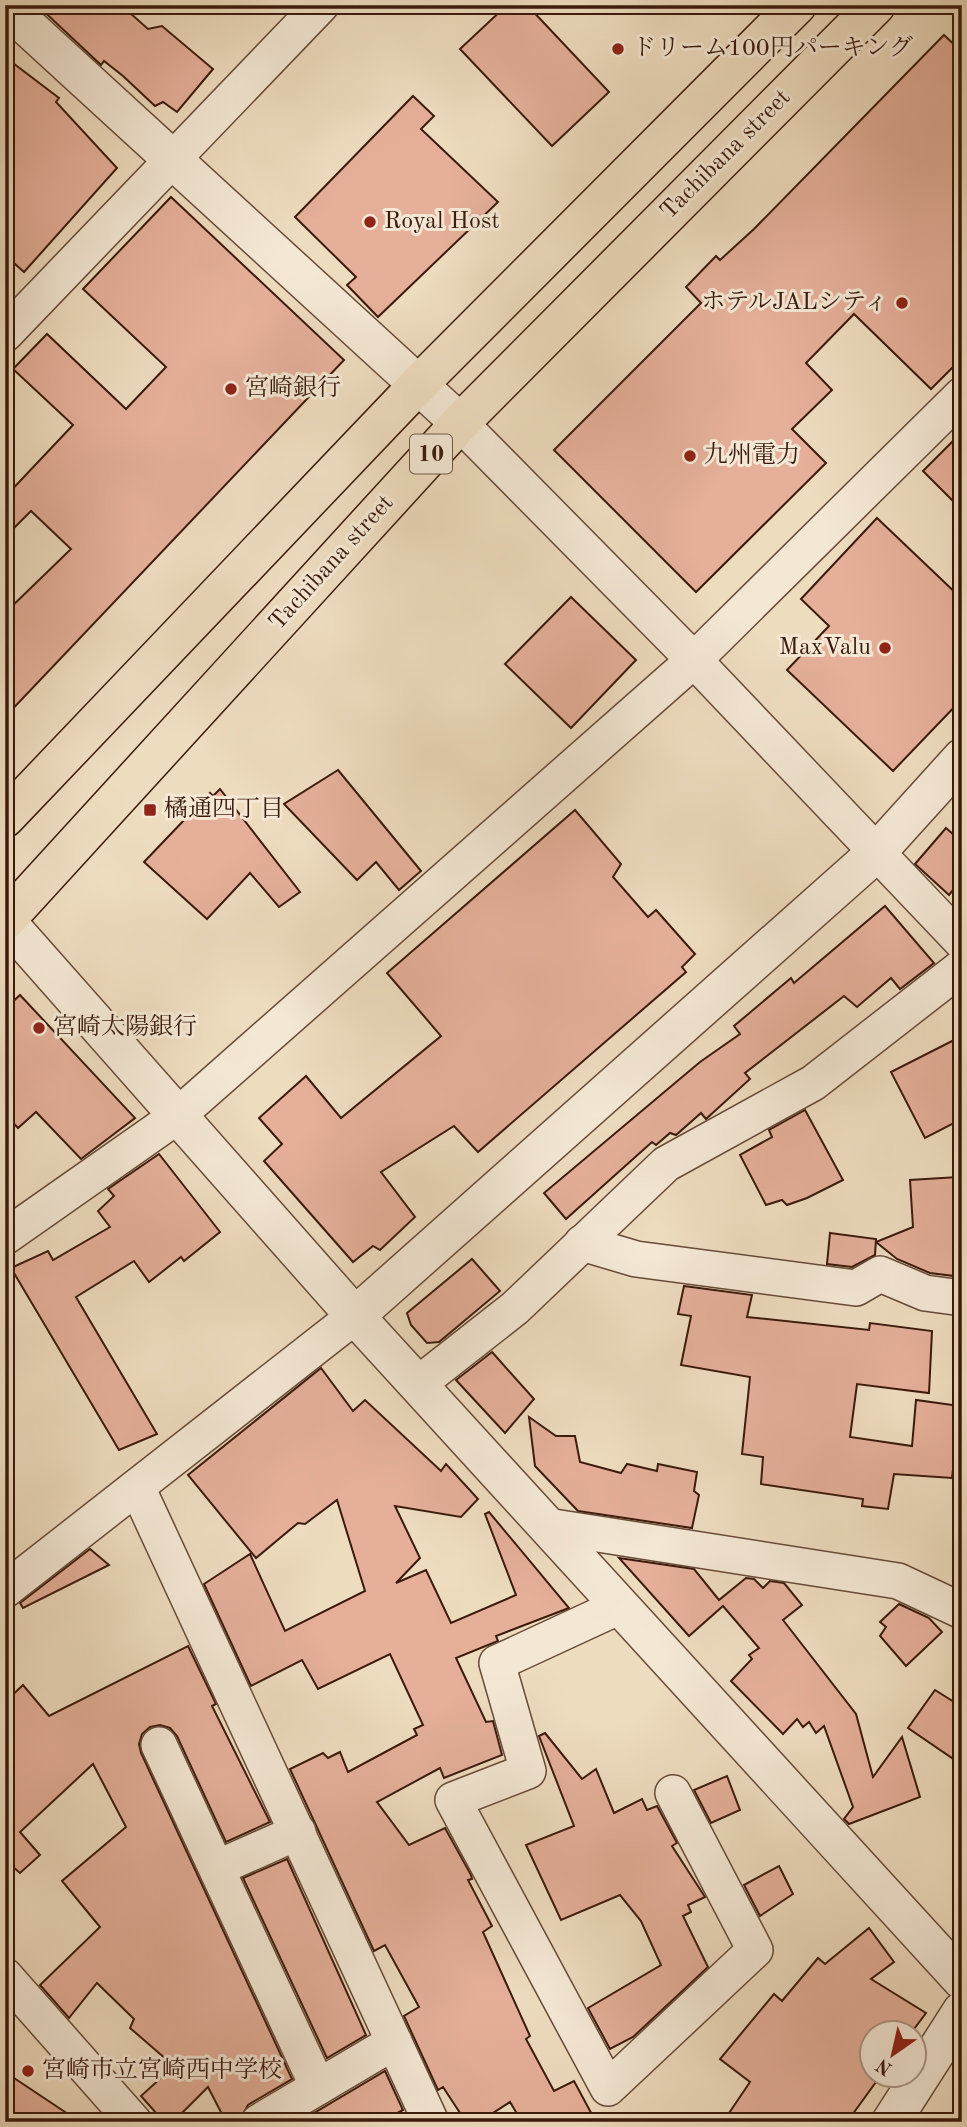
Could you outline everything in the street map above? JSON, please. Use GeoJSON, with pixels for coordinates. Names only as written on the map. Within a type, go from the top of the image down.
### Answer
{"type":"FeatureCollection","features":[{"type":"Feature","properties":{"kind":"highway","name":"10"},"geometry":{"type":"LineString","coordinates":[[5,818],[418,385],[797,5]]}},
{"type":"Feature","properties":{"kind":"highway","name":"Tachibana street"},"geometry":{"type":"LineString","coordinates":[[5,920],[460,423],[876,5]]}},
{"type":"Feature","properties":{"kind":"street"},"geometry":{"type":"LineString","coordinates":[[5,334],[321,5]]}},
{"type":"Feature","properties":{"kind":"street"},"geometry":{"type":"LineString","coordinates":[[5,6],[460,423],[694,660],[962,942]]}},
{"type":"Feature","properties":{"kind":"street"},"geometry":{"type":"LineString","coordinates":[[5,1237],[176,1117],[694,660],[962,395]]}},
{"type":"Feature","properties":{"kind":"street"},"geometry":{"type":"LineString","coordinates":[[5,1590],[355,1316],[876,853],[962,758]]}},
{"type":"Feature","properties":{"kind":"street"},"geometry":{"type":"LineString","coordinates":[[5,920],[176,1117],[417,1385],[962,1980]]}},
{"type":"Feature","properties":{"kind":"street"},"geometry":{"type":"LineString","coordinates":[[417,1385],[515,1308],[666,1164],[813,1083],[962,967]]}},
{"type":"Feature","properties":{"kind":"street"},"geometry":{"type":"LineString","coordinates":[[582,1243],[636,1259],[856,1288],[880,1274],[925,1293],[962,1298]]}},
{"type":"Feature","properties":{"kind":"street"},"geometry":{"type":"LineString","coordinates":[[137,1487],[431,2122]]}},
{"type":"Feature","properties":{"kind":"street"},"geometry":{"type":"LineString","coordinates":[[547,1526],[898,1581],[962,1611]]}},
{"type":"Feature","properties":{"kind":"street"},"geometry":{"type":"LineString","coordinates":[[620,1606],[497,1663],[528,1772],[453,1800],[608,2088],[755,1950],[673,1793]]}},
{"type":"Feature","properties":{"kind":"street"},"geometry":{"type":"LineString","coordinates":[[159,1745],[318,2087]]}},
{"type":"Feature","properties":{"kind":"street"},"geometry":{"type":"LineString","coordinates":[[217,1868],[298,1832]]}},
{"type":"Feature","properties":{"kind":"street"},"geometry":{"type":"LineString","coordinates":[[5,1976],[134,2122]]}},
{"type":"Feature","properties":{"kind":"street"},"geometry":{"type":"LineString","coordinates":[[891,2122],[962,2011]]}},
{"type":"Feature","properties":{"kind":"street"},"geometry":{"type":"LineString","coordinates":[[259,2122],[394,2042]]}},
{"type":"Feature","properties":{"kind":"building"},"geometry":{"type":"Polygon","coordinates":[[[37,5],[121,5],[148,29],[162,26],[213,69],[177,112],[163,102],[155,106],[104,61],[101,65],[37,5]]]}},
{"type":"Feature","properties":{"kind":"building"},"geometry":{"type":"Polygon","coordinates":[[[507,5],[527,5],[609,92],[552,146],[460,49],[507,5]]]}},
{"type":"Feature","properties":{"kind":"building"},"geometry":{"type":"Polygon","coordinates":[[[944,35],[962,52],[962,358],[931,389],[854,314],[806,363],[832,390],[792,429],[826,463],[696,592],[554,450],[701,303],[686,287],[716,256],[720,260],[754,229],[944,35]]]}},
{"type":"Feature","properties":{"kind":"building"},"geometry":{"type":"Polygon","coordinates":[[[5,57],[59,98],[56,102],[117,168],[24,272],[5,255],[5,57]]]}},
{"type":"Feature","properties":{"kind":"building","name":"Royal Host"},"geometry":{"type":"Polygon","coordinates":[[[413,96],[434,116],[421,129],[498,202],[378,317],[347,285],[356,277],[295,217],[413,96]]]}},
{"type":"Feature","properties":{"kind":"building","name":"宮崎銀行"},"geometry":{"type":"Polygon","coordinates":[[[171,197],[344,360],[5,717],[5,613],[71,549],[31,511],[5,537],[5,497],[73,425],[13,369],[47,334],[126,409],[166,367],[83,289],[171,197]]]}},
{"type":"Feature","properties":{"kind":"building"},"geometry":{"type":"Polygon","coordinates":[[[962,432],[962,510],[923,471],[962,432]]]}},
{"type":"Feature","properties":{"kind":"building","name":"MaxValu"},"geometry":{"type":"Polygon","coordinates":[[[877,518],[962,599],[962,699],[893,771],[787,670],[829,626],[801,599],[877,518]]]}},
{"type":"Feature","properties":{"kind":"building"},"geometry":{"type":"Polygon","coordinates":[[[571,597],[636,660],[571,728],[505,664],[571,597]]]}},
{"type":"Feature","properties":{"kind":"building"},"geometry":{"type":"Polygon","coordinates":[[[338,770],[421,871],[399,890],[376,862],[357,880],[284,804],[338,770]]]}},
{"type":"Feature","properties":{"kind":"building"},"geometry":{"type":"Polygon","coordinates":[[[220,789],[300,892],[279,907],[250,873],[207,919],[144,862],[210,793],[213,796],[220,789]]]}},
{"type":"Feature","properties":{"kind":"building"},"geometry":{"type":"Polygon","coordinates":[[[575,810],[621,864],[613,877],[648,917],[656,910],[695,954],[682,967],[686,972],[478,1152],[454,1126],[381,1172],[415,1217],[380,1250],[373,1246],[353,1262],[264,1161],[282,1144],[259,1118],[306,1076],[341,1118],[441,1036],[387,973],[575,810]]]}},
{"type":"Feature","properties":{"kind":"building"},"geometry":{"type":"Polygon","coordinates":[[[946,828],[962,842],[962,879],[949,895],[915,864],[946,828]]]}},
{"type":"Feature","properties":{"kind":"building"},"geometry":{"type":"Polygon","coordinates":[[[885,906],[934,963],[900,989],[891,978],[857,1007],[844,996],[745,1073],[750,1079],[706,1119],[701,1113],[676,1135],[670,1133],[656,1145],[652,1142],[566,1219],[544,1193],[700,1062],[740,1034],[734,1026],[791,978],[794,983],[885,906]]]}},
{"type":"Feature","properties":{"kind":"building"},"geometry":{"type":"Polygon","coordinates":[[[20,995],[135,1118],[81,1159],[36,1112],[18,1128],[5,1114],[5,1009],[20,995]]]}},
{"type":"Feature","properties":{"kind":"building"},"geometry":{"type":"Polygon","coordinates":[[[962,1036],[962,1119],[925,1138],[891,1072],[962,1036]]]}},
{"type":"Feature","properties":{"kind":"building"},"geometry":{"type":"Polygon","coordinates":[[[805,1110],[843,1180],[787,1205],[782,1200],[766,1205],[740,1155],[772,1137],[769,1130],[805,1110]]]}},
{"type":"Feature","properties":{"kind":"building"},"geometry":{"type":"Polygon","coordinates":[[[159,1154],[220,1232],[184,1261],[181,1257],[149,1282],[134,1261],[76,1297],[157,1434],[119,1450],[11,1268],[48,1251],[53,1260],[110,1227],[98,1211],[114,1196],[108,1189],[159,1154]]]}},
{"type":"Feature","properties":{"kind":"building"},"geometry":{"type":"Polygon","coordinates":[[[958,1177],[962,1277],[930,1273],[897,1259],[876,1242],[913,1227],[910,1180],[958,1177]]]}},
{"type":"Feature","properties":{"kind":"building"},"geometry":{"type":"Polygon","coordinates":[[[830,1233],[876,1239],[875,1255],[852,1267],[827,1264],[830,1233]]]}},
{"type":"Feature","properties":{"kind":"building"},"geometry":{"type":"Polygon","coordinates":[[[472,1259],[500,1291],[439,1342],[427,1343],[411,1325],[407,1313],[472,1259]]]}},
{"type":"Feature","properties":{"kind":"building"},"geometry":{"type":"Polygon","coordinates":[[[684,1286],[752,1295],[747,1317],[869,1330],[870,1323],[932,1331],[929,1393],[857,1384],[850,1437],[912,1446],[916,1400],[960,1406],[952,1478],[894,1474],[888,1509],[862,1506],[863,1499],[761,1484],[763,1457],[742,1454],[750,1377],[681,1365],[691,1316],[678,1314],[684,1286]]]}},
{"type":"Feature","properties":{"kind":"building"},"geometry":{"type":"Polygon","coordinates":[[[492,1352],[534,1399],[505,1433],[456,1380],[492,1352]]]}},
{"type":"Feature","properties":{"kind":"building"},"geometry":{"type":"Polygon","coordinates":[[[321,1368],[353,1411],[365,1400],[441,1471],[446,1464],[478,1499],[461,1517],[395,1506],[420,1558],[396,1583],[426,1570],[451,1623],[516,1595],[485,1514],[489,1512],[569,1608],[496,1636],[498,1641],[456,1658],[486,1722],[493,1721],[502,1755],[444,1778],[440,1768],[377,1802],[409,1845],[445,1828],[471,1875],[472,1879],[468,1880],[492,1926],[483,1932],[530,2036],[526,2039],[554,2091],[574,2081],[596,2122],[497,2122],[516,2112],[510,2102],[479,2122],[466,2122],[443,2087],[438,2090],[404,2016],[419,2007],[385,1945],[374,1951],[290,1769],[323,1753],[328,1758],[340,1752],[348,1772],[417,1735],[414,1729],[423,1725],[390,1654],[318,1689],[302,1660],[251,1686],[204,1584],[250,1554],[285,1631],[365,1591],[337,1500],[305,1524],[298,1523],[256,1558],[188,1475],[321,1368]]]}},
{"type":"Feature","properties":{"kind":"building"},"geometry":{"type":"Polygon","coordinates":[[[529,1417],[556,1436],[575,1436],[580,1462],[621,1473],[627,1464],[657,1471],[658,1464],[697,1472],[694,1491],[699,1495],[692,1528],[578,1511],[535,1466],[529,1417]]]}},
{"type":"Feature","properties":{"kind":"building"},"geometry":{"type":"Polygon","coordinates":[[[90,1549],[109,1565],[23,1608],[20,1603],[90,1549]]]}},
{"type":"Feature","properties":{"kind":"building"},"geometry":{"type":"Polygon","coordinates":[[[619,1558],[694,1569],[719,1600],[746,1578],[754,1579],[763,1588],[770,1581],[784,1583],[802,1605],[783,1620],[856,1714],[873,1777],[902,1737],[920,1797],[849,1824],[844,1819],[853,1807],[824,1726],[816,1733],[809,1722],[803,1727],[797,1719],[783,1734],[731,1681],[752,1659],[749,1655],[759,1648],[723,1606],[689,1636],[619,1558]]]}},
{"type":"Feature","properties":{"kind":"building"},"geometry":{"type":"Polygon","coordinates":[[[899,1604],[929,1618],[942,1632],[906,1666],[880,1636],[886,1627],[880,1622],[899,1604]]]}},
{"type":"Feature","properties":{"kind":"building"},"geometry":{"type":"Polygon","coordinates":[[[188,1646],[216,1704],[212,1706],[270,1822],[226,1842],[177,1736],[170,1728],[160,1725],[150,1727],[142,1734],[139,1744],[141,1753],[292,2079],[248,2105],[239,2122],[226,2122],[208,2087],[173,2122],[164,2122],[141,2096],[174,2066],[130,2028],[134,2019],[97,1983],[69,2018],[40,1985],[100,1927],[62,1881],[126,1827],[93,1764],[20,1832],[40,1855],[20,1873],[5,1860],[5,1702],[23,1685],[49,1716],[188,1646]]]}},
{"type":"Feature","properties":{"kind":"building"},"geometry":{"type":"Polygon","coordinates":[[[935,1690],[962,1707],[962,1743],[952,1758],[908,1728],[935,1690]]]}},
{"type":"Feature","properties":{"kind":"building"},"geometry":{"type":"Polygon","coordinates":[[[545,1733],[582,1779],[596,1769],[614,1813],[642,1799],[647,1810],[657,1806],[677,1843],[672,1846],[705,1897],[688,1905],[691,1912],[683,1916],[708,1967],[633,2037],[610,2049],[588,2008],[661,1965],[641,1921],[620,1895],[561,1920],[526,1845],[574,1826],[539,1736],[545,1733]]]}},
{"type":"Feature","properties":{"kind":"building"},"geometry":{"type":"Polygon","coordinates":[[[727,1776],[740,1810],[711,1823],[694,1790],[727,1776]]]}},
{"type":"Feature","properties":{"kind":"building"},"geometry":{"type":"Polygon","coordinates":[[[287,1859],[366,2035],[327,2058],[243,1878],[287,1859]]]}},
{"type":"Feature","properties":{"kind":"building"},"geometry":{"type":"Polygon","coordinates":[[[779,1866],[793,1894],[760,1916],[744,1885],[779,1866]]]}},
{"type":"Feature","properties":{"kind":"building"},"geometry":{"type":"Polygon","coordinates":[[[869,1928],[894,1962],[871,1979],[926,2013],[922,2018],[858,2018],[858,2088],[872,2088],[847,2122],[723,2122],[750,2082],[720,2059],[774,1994],[782,2001],[818,1958],[825,1964],[869,1928]]]}},
{"type":"Feature","properties":{"kind":"building"},"geometry":{"type":"Polygon","coordinates":[[[385,2071],[403,2110],[381,2122],[299,2122],[385,2071]]]}},
{"type":"Feature","properties":{"kind":"building"},"geometry":{"type":"Polygon","coordinates":[[[5,2072],[80,2122],[5,2122],[5,2072]]]}},
{"type":"Feature","properties":{"kind":"place","name":"ドリーム100円パーキング"},"geometry":{"type":"Point","coordinates":[618,49]}},
{"type":"Feature","properties":{"kind":"place","name":"Royal Host"},"geometry":{"type":"Point","coordinates":[370,222]}},
{"type":"Feature","properties":{"kind":"place","name":"ホテルJALシティ"},"geometry":{"type":"Point","coordinates":[902,303]}},
{"type":"Feature","properties":{"kind":"place","name":"宮崎銀行"},"geometry":{"type":"Point","coordinates":[231,389]}},
{"type":"Feature","properties":{"kind":"place","name":"九州電力"},"geometry":{"type":"Point","coordinates":[690,456]}},
{"type":"Feature","properties":{"kind":"place","name":"MaxValu"},"geometry":{"type":"Point","coordinates":[885,648]}},
{"type":"Feature","properties":{"kind":"place","name":"橘通四丁目"},"geometry":{"type":"Point","coordinates":[150,810]}},
{"type":"Feature","properties":{"kind":"place","name":"宮崎太陽銀行"},"geometry":{"type":"Point","coordinates":[39,1028]}},
{"type":"Feature","properties":{"kind":"place","name":"宮崎市立宮崎西中学校"},"geometry":{"type":"Point","coordinates":[28,2071]}}]}
